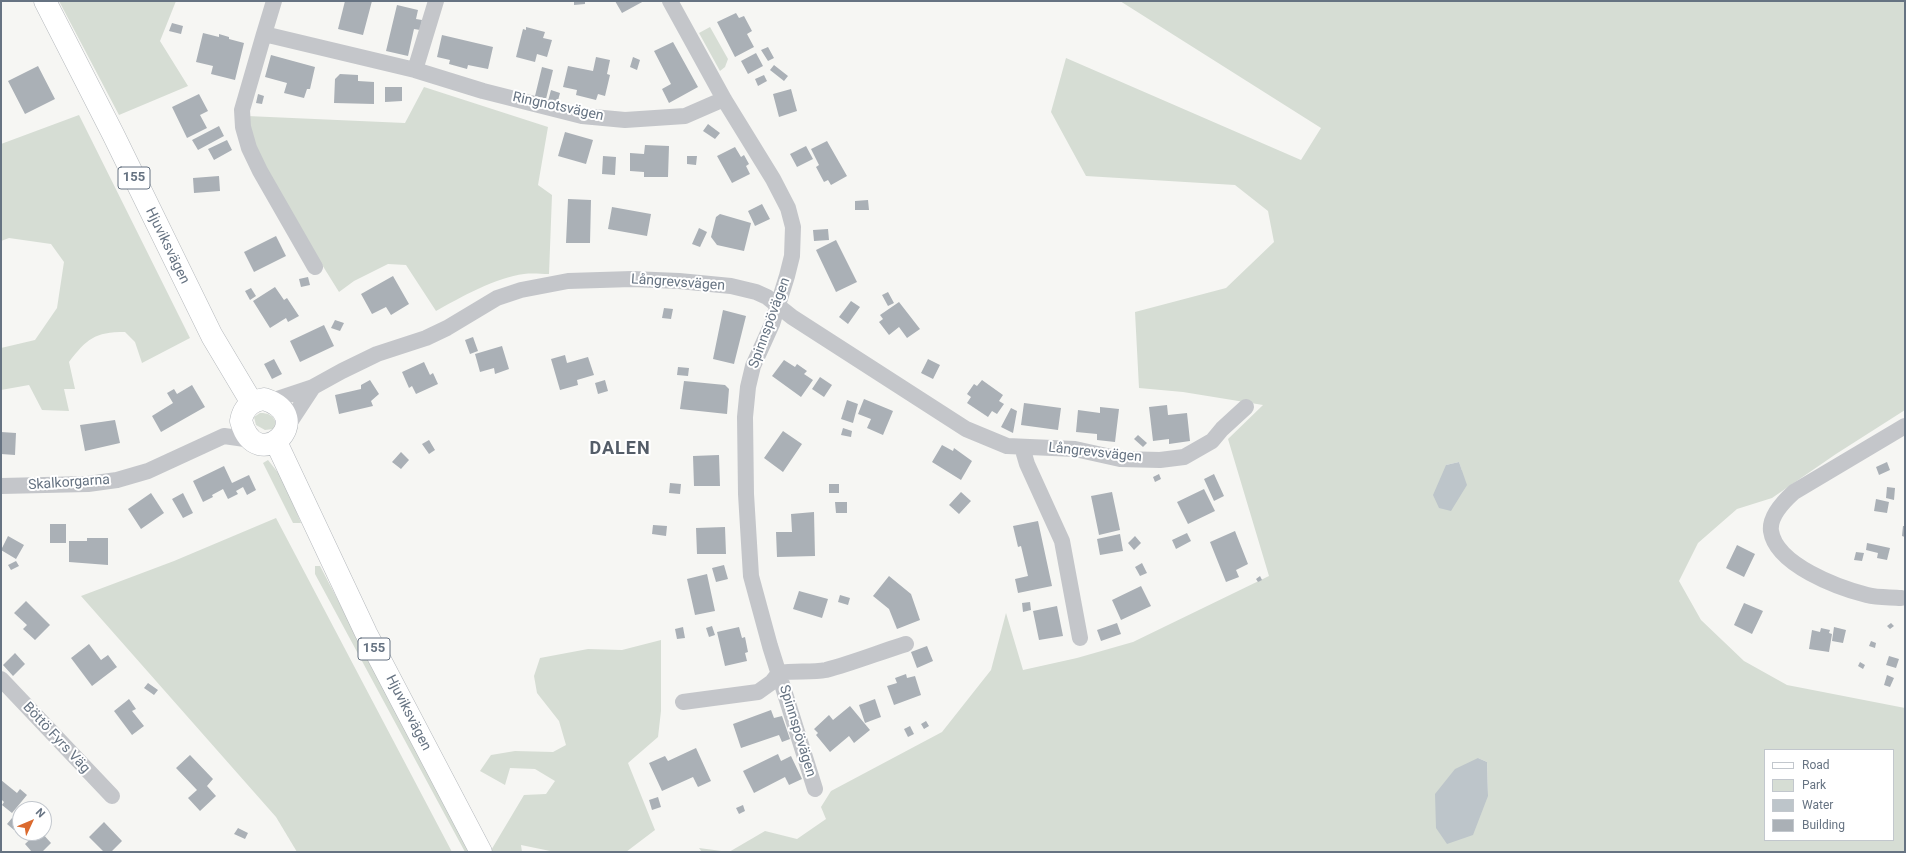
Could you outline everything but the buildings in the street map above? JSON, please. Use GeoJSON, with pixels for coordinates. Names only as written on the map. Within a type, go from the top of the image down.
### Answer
{"type":"FeatureCollection","features":[{"type":"Feature","properties":{"kind":"main road","name":"Hjuviksvägen"},"geometry":{"type":"LineString","coordinates":[[45,1],[113,134],[212,336],[255,407]]}},
{"type":"Feature","properties":{"kind":"main road","name":"Hjuviksvägen"},"geometry":{"type":"LineString","coordinates":[[255,407],[281,410],[284,414],[281,435],[370,640],[481,852]]}},
{"type":"Feature","properties":{"kind":"main road","name":"Hjuviksvägen"},"geometry":{"type":"LineString","coordinates":[[252,440],[243,430],[241,421],[255,407]]}},
{"type":"Feature","properties":{"kind":"main road"},"geometry":{"type":"LineString","coordinates":[[252,440],[264,445],[281,435]]}},
{"type":"Feature","properties":{"kind":"street"},"geometry":{"type":"LineString","coordinates":[[274,1],[242,110],[243,127],[249,148],[260,171],[315,267]]}},
{"type":"Feature","properties":{"kind":"street"},"geometry":{"type":"LineString","coordinates":[[415,70],[436,1]]}},
{"type":"Feature","properties":{"kind":"street","name":"Spinnspövägen"},"geometry":{"type":"LineString","coordinates":[[670,1],[724,99],[773,179],[788,208],[793,227],[792,256],[778,305],[753,366],[748,387],[745,418],[747,502],[751,576],[770,646],[815,789]]}},
{"type":"Feature","properties":{"kind":"street","name":"Ringnotsvägen"},"geometry":{"type":"LineString","coordinates":[[264,34],[415,70],[483,91],[582,116],[625,120],[685,116],[724,99]]}},
{"type":"Feature","properties":{"kind":"street","name":"Långrevsvägen"},"geometry":{"type":"LineString","coordinates":[[255,407],[313,387],[377,354],[440,331],[497,298],[521,290],[568,281],[632,279],[679,281],[731,286],[756,292],[778,305],[909,394],[936,409],[966,429],[1007,446],[1075,449],[1120,459],[1160,460],[1184,458],[1212,441],[1222,429],[1246,407]]}},
{"type":"Feature","properties":{"kind":"street","name":"Långrevsvägen"},"geometry":{"type":"LineString","coordinates":[[281,435],[313,387]]}},
{"type":"Feature","properties":{"kind":"street","name":"Skalkorgarna"},"geometry":{"type":"LineString","coordinates":[[1,486],[88,484],[117,480],[148,471],[224,436],[228,427],[255,407]]}},
{"type":"Feature","properties":{"kind":"street"},"geometry":{"type":"LineString","coordinates":[[1901,598],[1869,596],[1843,589],[1810,574],[1791,560],[1780,548],[1771,530],[1773,518],[1780,507],[1794,492],[1905,426]]}},
{"type":"Feature","properties":{"kind":"street"},"geometry":{"type":"LineString","coordinates":[[224,436],[252,440]]}},
{"type":"Feature","properties":{"kind":"street"},"geometry":{"type":"LineString","coordinates":[[1022,447],[1027,464],[1062,541],[1080,638]]}},
{"type":"Feature","properties":{"kind":"street","name":"Spinnspövägen"},"geometry":{"type":"LineString","coordinates":[[683,702],[758,692],[772,682],[779,673],[791,670],[803,672],[825,670],[906,644]]}},
{"type":"Feature","properties":{"kind":"street","name":"Böttö Fyrs Väg"},"geometry":{"type":"LineString","coordinates":[[1,679],[112,796]]}},
{"type":"Feature","properties":{"kind":"green space"},"geometry":{"type":"Polygon","coordinates":[[[59,1],[176,1],[160,41],[188,86],[119,115],[59,1]]]}},
{"type":"Feature","properties":{"kind":"green space"},"geometry":{"type":"Polygon","coordinates":[[[1120,1],[1905,1],[1905,410],[1836,454],[1772,498],[1737,509],[1698,543],[1679,581],[1701,620],[1744,661],[1787,685],[1905,708],[1905,852],[729,852],[765,831],[797,839],[826,819],[821,807],[831,791],[942,732],[991,670],[1006,613],[1023,670],[1077,658],[1133,642],[1269,576],[1228,439],[1263,405],[1183,392],[1139,388],[1135,312],[1226,288],[1274,242],[1268,211],[1235,185],[1086,176],[1051,112],[1066,58],[1301,160],[1321,128],[1120,1]],[[1459,462],[1446,465],[1462,471],[1459,462]],[[1478,758],[1488,796],[1487,762],[1478,758]]]}},
{"type":"Feature","properties":{"kind":"green space"},"geometry":{"type":"Polygon","coordinates":[[[710,27],[728,59],[725,67],[720,71],[699,33],[710,27]]]}},
{"type":"Feature","properties":{"kind":"green space"},"geometry":{"type":"Polygon","coordinates":[[[424,87],[548,127],[538,185],[552,195],[549,274],[524,274],[502,279],[478,289],[436,311],[406,265],[388,264],[354,281],[339,292],[311,247],[248,135],[247,116],[405,123],[424,87]]]}},
{"type":"Feature","properties":{"kind":"green space"},"geometry":{"type":"Polygon","coordinates":[[[79,115],[190,338],[142,363],[135,342],[125,332],[114,332],[98,335],[86,342],[69,362],[75,389],[64,389],[69,411],[42,410],[29,385],[1,390],[1,348],[35,340],[57,308],[64,262],[51,244],[9,238],[1,241],[1,144],[79,115]]]}},
{"type":"Feature","properties":{"kind":"green space"},"geometry":{"type":"Polygon","coordinates":[[[260,413],[266,413],[274,418],[276,424],[273,429],[265,430],[256,425],[254,417],[260,413]]]}},
{"type":"Feature","properties":{"kind":"green space"},"geometry":{"type":"Polygon","coordinates":[[[268,460],[283,479],[301,523],[293,523],[263,463],[268,460]]]}},
{"type":"Feature","properties":{"kind":"green space"},"geometry":{"type":"Polygon","coordinates":[[[276,518],[452,852],[297,852],[276,817],[81,596],[174,561],[276,518]]]}},
{"type":"Feature","properties":{"kind":"green space"},"geometry":{"type":"Polygon","coordinates":[[[315,566],[320,566],[470,852],[465,852],[315,574],[315,566]]]}},
{"type":"Feature","properties":{"kind":"green space"},"geometry":{"type":"Polygon","coordinates":[[[661,640],[661,711],[658,737],[628,763],[655,830],[626,852],[555,852],[521,845],[522,852],[490,852],[524,795],[546,794],[555,781],[535,769],[510,768],[505,785],[480,771],[491,755],[515,751],[553,752],[566,745],[559,721],[537,693],[534,676],[540,658],[588,649],[622,650],[661,640]]]}},
{"type":"Feature","properties":{"kind":"green space"},"geometry":{"type":"Polygon","coordinates":[[[699,848],[729,852],[702,852],[699,848]]]}},
{"type":"Feature","properties":{"kind":"water"},"geometry":{"type":"Polygon","coordinates":[[[1459,462],[1467,485],[1451,511],[1439,508],[1433,495],[1446,465],[1459,462]]]}},
{"type":"Feature","properties":{"kind":"water"},"geometry":{"type":"Polygon","coordinates":[[[1478,758],[1487,762],[1488,796],[1473,835],[1447,844],[1436,828],[1435,794],[1455,769],[1478,758]]]}},
{"type":"Feature","properties":{"kind":"district","name":"DALEN"},"geometry":{"type":"Point","coordinates":[620,449]}}]}
